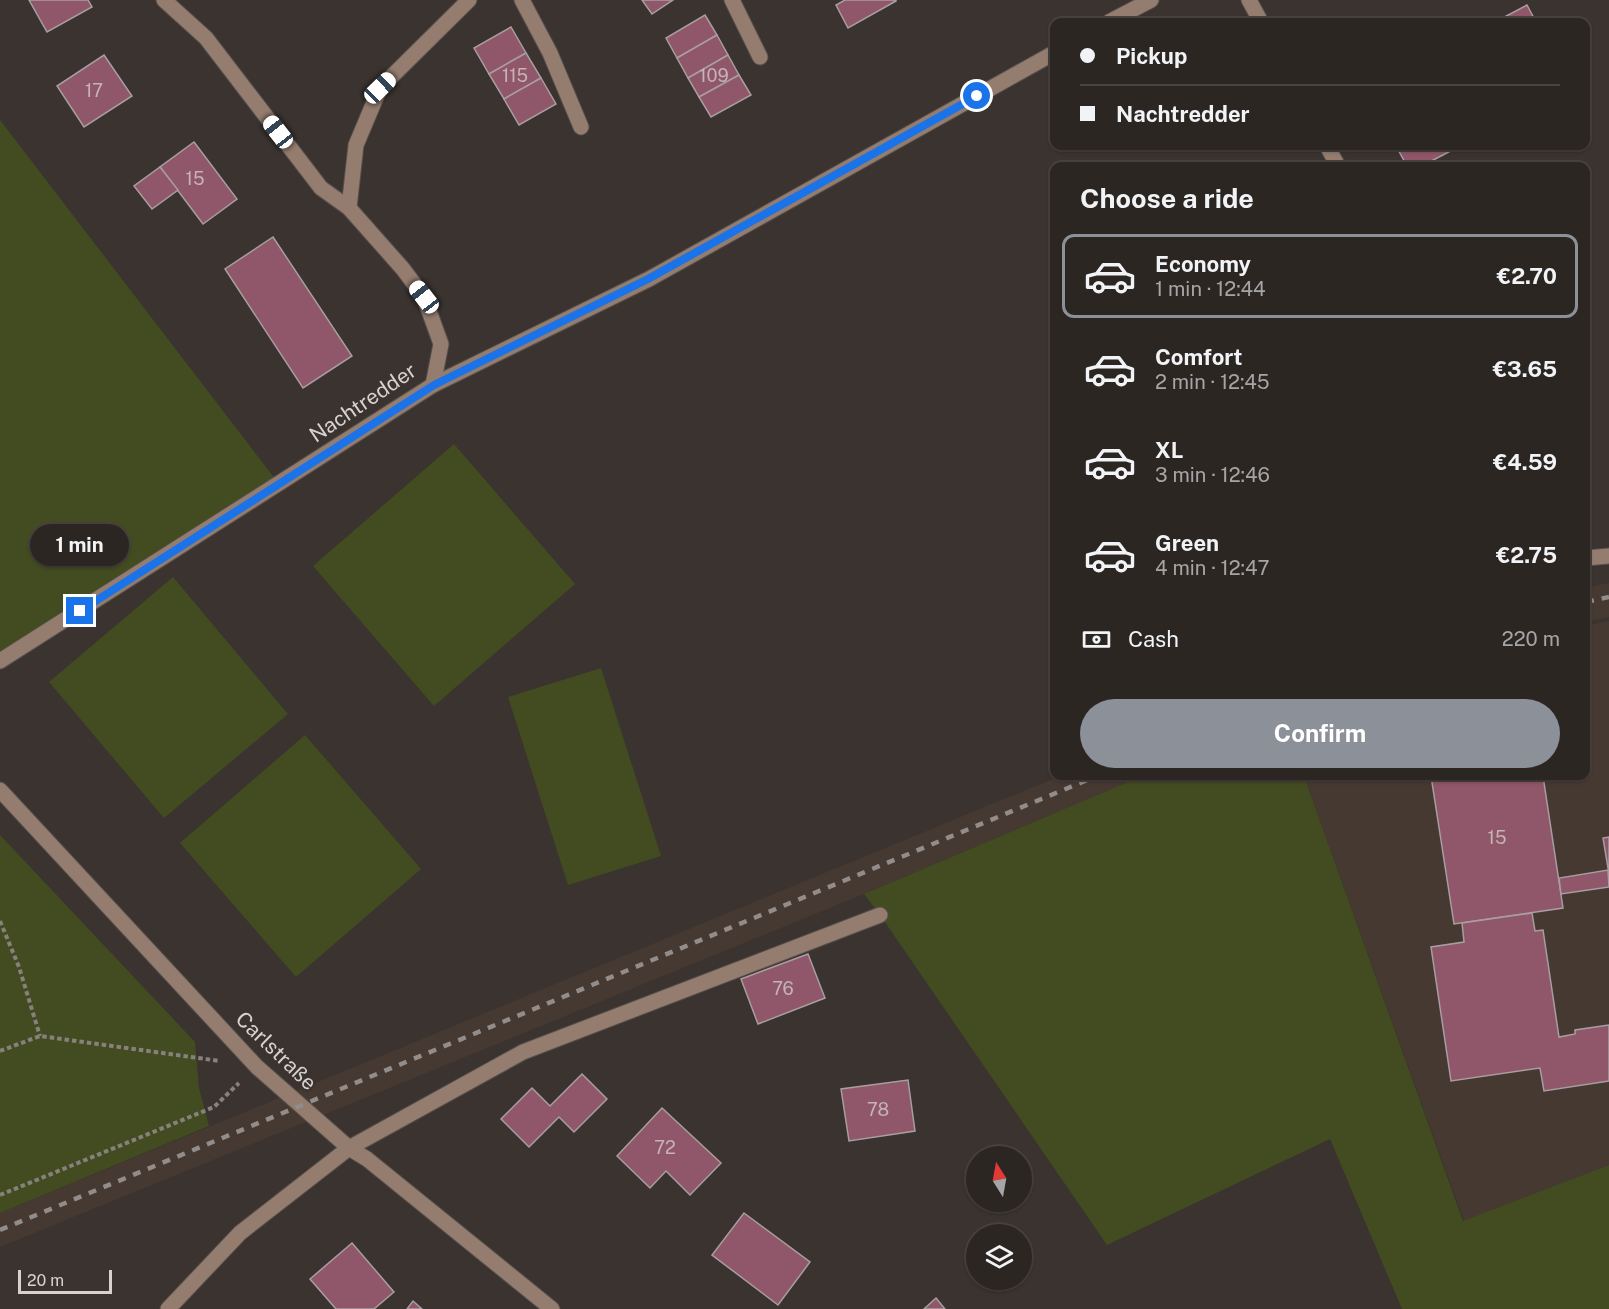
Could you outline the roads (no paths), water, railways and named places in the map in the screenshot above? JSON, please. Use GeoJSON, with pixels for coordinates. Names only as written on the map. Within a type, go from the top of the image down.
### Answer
{"type":"FeatureCollection","features":[{"type":"Feature","properties":{"kind":"street","name":"Nachtredder"},"geometry":{"type":"LineString","coordinates":[[0,661],[434,385],[441,344],[424,297],[403,269],[348,208],[321,188],[206,38],[164,0]]}},
{"type":"Feature","properties":{"kind":"street"},"geometry":{"type":"LineString","coordinates":[[348,208],[356,145],[380,88],[469,0]]}},
{"type":"Feature","properties":{"kind":"street"},"geometry":{"type":"LineString","coordinates":[[522,0],[550,53],[581,126]]}},
{"type":"Feature","properties":{"kind":"street"},"geometry":{"type":"LineString","coordinates":[[732,0],[760,57]]}},
{"type":"Feature","properties":{"kind":"street"},"geometry":{"type":"LineString","coordinates":[[1117,18],[1151,0]]}},
{"type":"Feature","properties":{"kind":"street"},"geometry":{"type":"LineString","coordinates":[[1249,0],[1259,18]]}},
{"type":"Feature","properties":{"kind":"street"},"geometry":{"type":"LineString","coordinates":[[434,385],[648,279],[1050,55]]}},
{"type":"Feature","properties":{"kind":"street"},"geometry":{"type":"LineString","coordinates":[[1590,558],[1609,556]]}},
{"type":"Feature","properties":{"kind":"street","name":"Carlstraße"},"geometry":{"type":"LineString","coordinates":[[0,790],[257,1067],[349,1148],[367,1159],[552,1309]]}},
{"type":"Feature","properties":{"kind":"street"},"geometry":{"type":"LineString","coordinates":[[172,1304],[240,1233],[349,1148],[523,1052],[880,915]]}},
{"type":"Feature","properties":{"kind":"railway"},"geometry":{"type":"LineString","coordinates":[[1590,601],[1609,597]]}},
{"type":"Feature","properties":{"kind":"railway"},"geometry":{"type":"LineString","coordinates":[[0,1230],[1087,780]]}}]}
